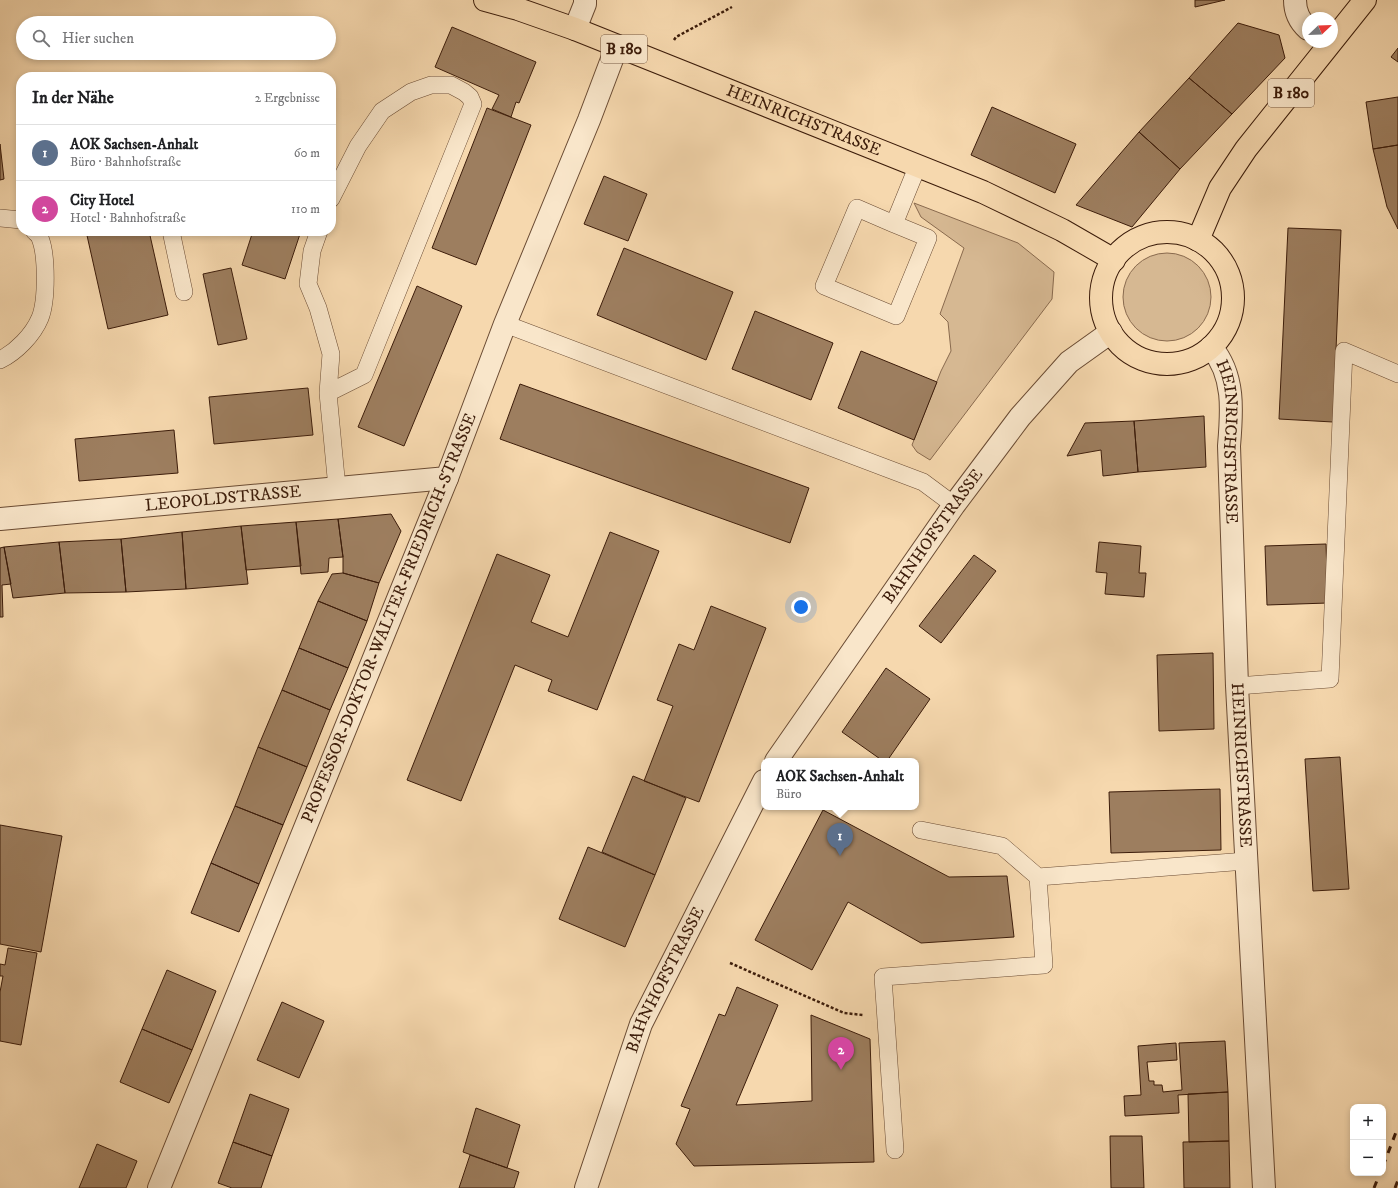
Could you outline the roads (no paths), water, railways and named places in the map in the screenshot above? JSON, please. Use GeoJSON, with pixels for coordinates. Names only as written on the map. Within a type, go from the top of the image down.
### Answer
{"type":"FeatureCollection","features":[{"type":"Feature","properties":{"kind":"main road","name":"HEINRICHSTRASSE"},"geometry":{"type":"LineString","coordinates":[[485,0],[518,9],[575,29],[918,165],[1029,213],[1114,260]]}},
{"type":"Feature","properties":{"kind":"main road","name":"B 180"},"geometry":{"type":"LineString","coordinates":[[1338,30],[1365,0]]}},
{"type":"Feature","properties":{"kind":"main road","name":"B 180"},"geometry":{"type":"LineString","coordinates":[[1198,240],[1220,188],[1239,160],[1323,48]]}},
{"type":"Feature","properties":{"kind":"main road"},"geometry":{"type":"LineString","coordinates":[[1168,232],[1198,240],[1212,250],[1217,256],[1226,270],[1232,286],[1233,303],[1229,320],[1222,335],[1211,347],[1195,358],[1186,361],[1177,363],[1158,363],[1140,358],[1124,347],[1111,332],[1104,317],[1102,300],[1103,283],[1109,267],[1118,254],[1130,244],[1152,234],[1168,232]]}},
{"type":"Feature","properties":{"kind":"street"},"geometry":{"type":"LineString","coordinates":[[575,29],[585,4],[585,0]]}},
{"type":"Feature","properties":{"kind":"street"},"geometry":{"type":"LineString","coordinates":[[1295,0],[1299,18],[1302,22]]}},
{"type":"Feature","properties":{"kind":"street","name":"PROFESSOR-DOKTOR-WALTER-FRIEDRICH-STRASSE"},"geometry":{"type":"LineString","coordinates":[[159,1188],[446,478],[505,324],[589,120],[617,46]]}},
{"type":"Feature","properties":{"kind":"street","name":"BAHNHOFSTRASSE"},"geometry":{"type":"LineString","coordinates":[[778,758],[954,504],[1020,417],[1069,362],[1111,332]]}},
{"type":"Feature","properties":{"kind":"street","name":"HEINRICHSTRASSE"},"geometry":{"type":"LineString","coordinates":[[1211,347],[1217,355],[1226,376],[1231,397],[1232,414],[1229,446],[1237,686],[1264,1188]]}},
{"type":"Feature","properties":{"kind":"street","name":"LEOPOLDSTRASSE"},"geometry":{"type":"LineString","coordinates":[[0,519],[446,478]]}},
{"type":"Feature","properties":{"kind":"street","name":"BAHNHOFSTRASSE"},"geometry":{"type":"LineString","coordinates":[[586,1188],[641,1024],[761,787]]}},
{"type":"Feature","properties":{"kind":"lane"},"geometry":{"type":"LineString","coordinates":[[328,393],[364,375],[473,104],[470,97],[451,85],[431,85],[411,92],[382,111],[358,146],[336,189]]}},
{"type":"Feature","properties":{"kind":"lane"},"geometry":{"type":"LineString","coordinates":[[894,224],[918,165]]}},
{"type":"Feature","properties":{"kind":"lane"},"geometry":{"type":"LineString","coordinates":[[857,208],[894,224],[928,238],[896,316],[824,286],[857,208]]}},
{"type":"Feature","properties":{"kind":"lane"},"geometry":{"type":"LineString","coordinates":[[0,218],[16,220]]}},
{"type":"Feature","properties":{"kind":"lane"},"geometry":{"type":"LineString","coordinates":[[0,360],[28,340],[41,318],[45,289],[45,260],[38,236]]}},
{"type":"Feature","properties":{"kind":"lane"},"geometry":{"type":"LineString","coordinates":[[172,236],[184,292]]}},
{"type":"Feature","properties":{"kind":"lane"},"geometry":{"type":"LineString","coordinates":[[317,236],[312,251],[308,284],[318,308],[331,354],[328,393],[337,488]]}},
{"type":"Feature","properties":{"kind":"lane"},"geometry":{"type":"LineString","coordinates":[[505,324],[923,482],[954,504]]}},
{"type":"Feature","properties":{"kind":"lane"},"geometry":{"type":"LineString","coordinates":[[1237,686],[1330,679],[1344,351],[1398,374]]}},
{"type":"Feature","properties":{"kind":"lane"},"geometry":{"type":"LineString","coordinates":[[921,830],[1002,846],[1038,877],[1246,861]]}},
{"type":"Feature","properties":{"kind":"lane"},"geometry":{"type":"LineString","coordinates":[[895,1150],[882,977],[1044,965],[1038,877]]}},
{"type":"Feature","properties":{"kind":"railway"},"geometry":{"type":"LineString","coordinates":[[1386,1158],[1398,1127]]}},
{"type":"Feature","properties":{"kind":"railway"},"geometry":{"type":"LineString","coordinates":[[1374,1188],[1379,1176]]}},
{"type":"Feature","properties":{"kind":"railway"},"geometry":{"type":"LineString","coordinates":[[1395,1188],[1398,1180]]}},
{"type":"Feature","properties":{"kind":"place","name":"AOK Sachsen-Anhalt"},"geometry":{"type":"Point","coordinates":[840,856]}},
{"type":"Feature","properties":{"kind":"place","name":"City Hotel"},"geometry":{"type":"Point","coordinates":[841,1070]}}]}
